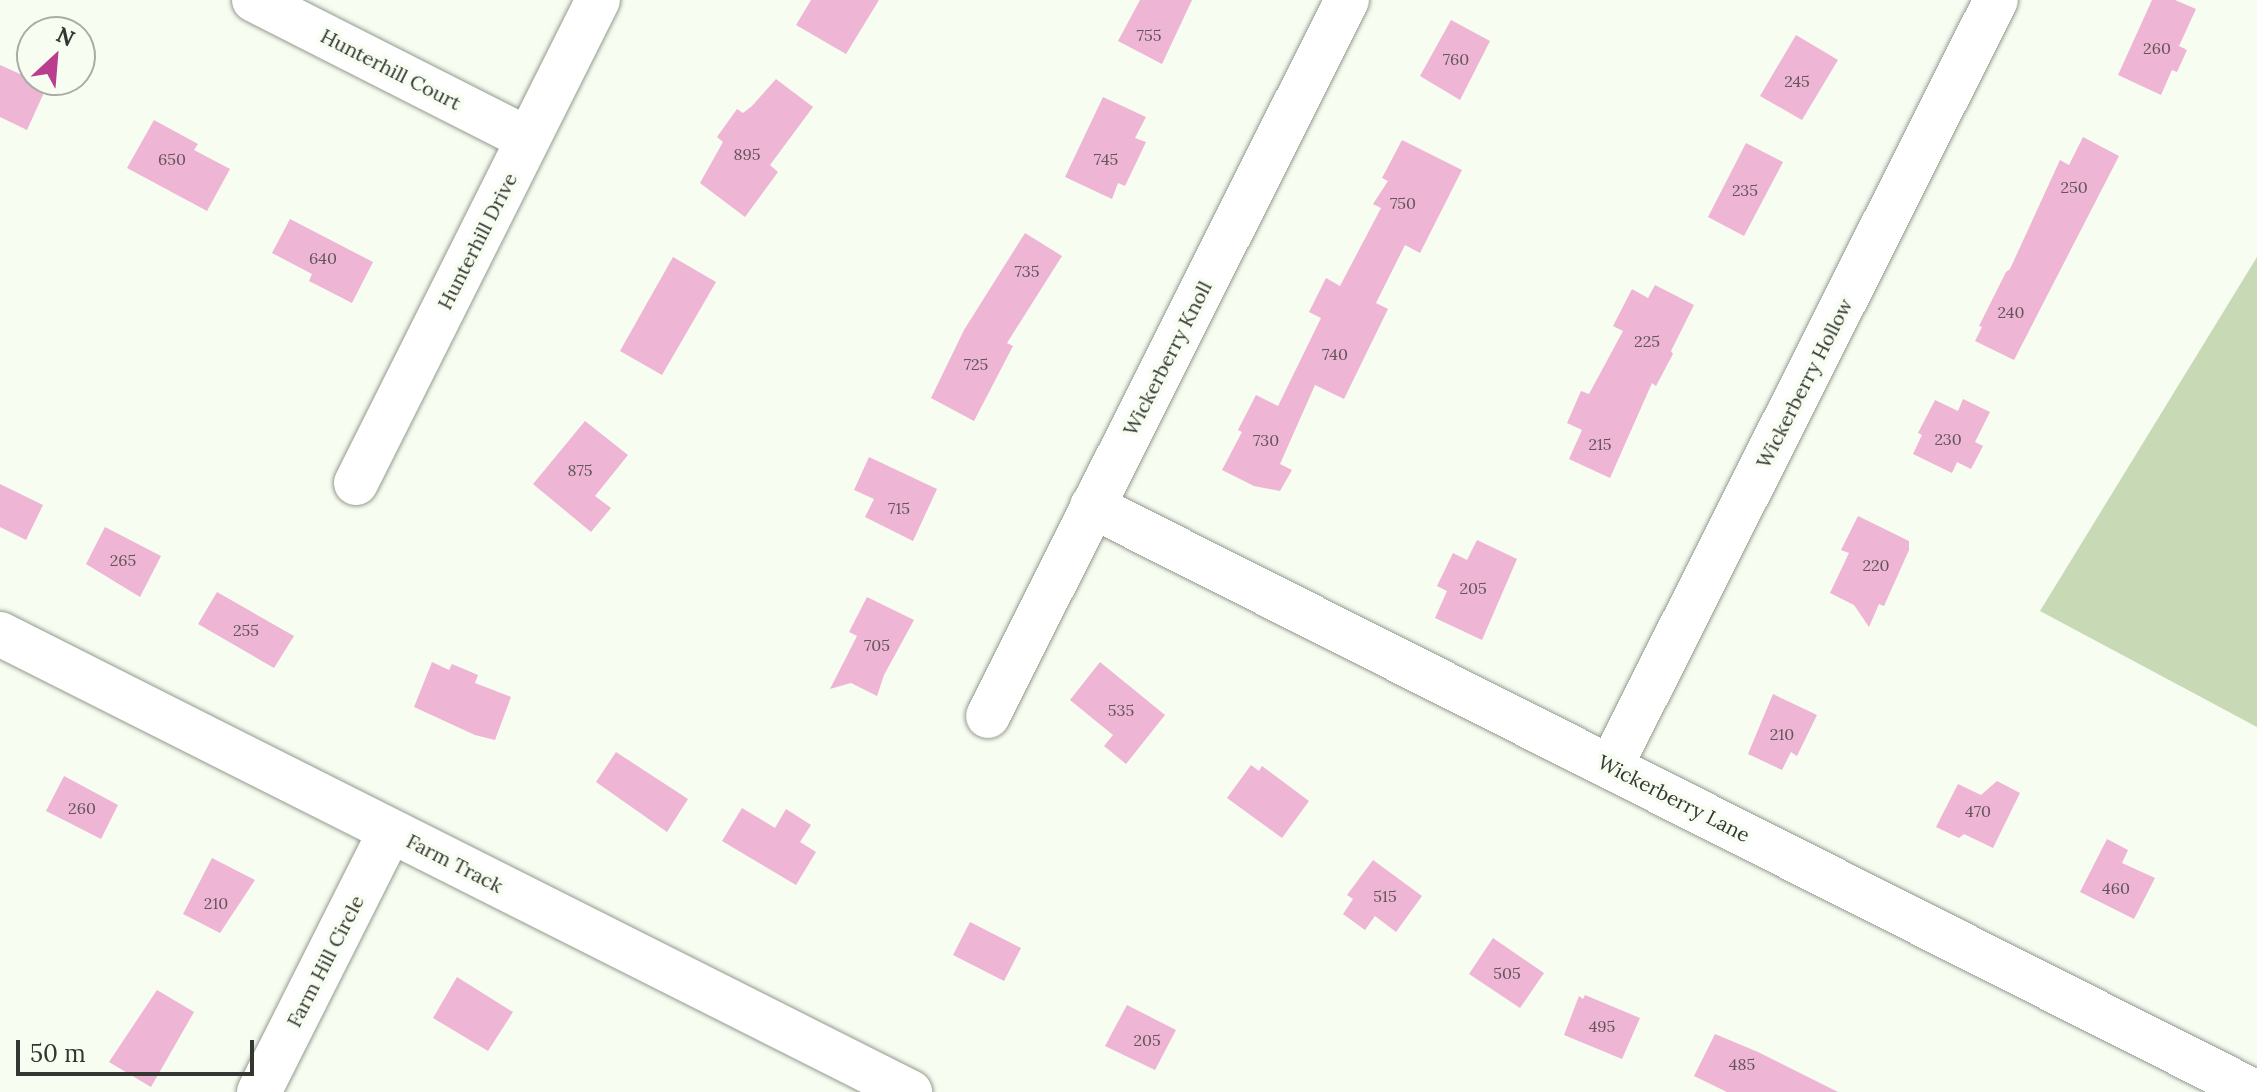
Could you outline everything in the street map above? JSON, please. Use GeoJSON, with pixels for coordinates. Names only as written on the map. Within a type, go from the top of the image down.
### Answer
{"type":"FeatureCollection","features":[{"type":"Feature","properties":{"kind":"street","name":"Hunterhill Court"},"geometry":{"type":"LineString","coordinates":[[254,0],[528,139]]}},
{"type":"Feature","properties":{"kind":"street","name":"Hunterhill Drive"},"geometry":{"type":"LineString","coordinates":[[356,483],[598,0]]}},
{"type":"Feature","properties":{"kind":"street","name":"Wickerberry Knoll"},"geometry":{"type":"LineString","coordinates":[[988,716],[1347,0]]}},
{"type":"Feature","properties":{"kind":"street","name":"Wickerberry Hollow"},"geometry":{"type":"LineString","coordinates":[[1611,766],[1996,0]]}},
{"type":"Feature","properties":{"kind":"street","name":"Wickerberry Lane"},"geometry":{"type":"LineString","coordinates":[[1092,506],[2255,1092]]}},
{"type":"Feature","properties":{"kind":"street","name":"Farm Track"},"geometry":{"type":"LineString","coordinates":[[0,634],[910,1092]]}},
{"type":"Feature","properties":{"kind":"street","name":"Farm Hill Circle"},"geometry":{"type":"LineString","coordinates":[[259,1092],[390,831]]}},
{"type":"Feature","properties":{"kind":"green space"},"geometry":{"type":"Polygon","coordinates":[[[2257,257],[2257,727],[2040,611],[2257,257]]]}},
{"type":"Feature","properties":{"kind":"building"},"geometry":{"type":"Polygon","coordinates":[[[811,0],[879,0],[846,54],[796,25],[811,0]]]}},
{"type":"Feature","properties":{"kind":"building"},"geometry":{"type":"Polygon","coordinates":[[[1140,0],[1192,0],[1162,64],[1118,41],[1140,0]]]}},
{"type":"Feature","properties":{"kind":"building"},"geometry":{"type":"Polygon","coordinates":[[[2152,0],[2175,0],[2196,9],[2179,46],[2187,50],[2177,72],[2172,70],[2161,95],[2118,75],[2152,0]]]}},
{"type":"Feature","properties":{"kind":"building"},"geometry":{"type":"Polygon","coordinates":[[[1451,20],[1490,41],[1460,100],[1420,76],[1451,20]]]}},
{"type":"Feature","properties":{"kind":"building"},"geometry":{"type":"Polygon","coordinates":[[[1796,35],[1838,60],[1802,120],[1760,96],[1796,35]]]}},
{"type":"Feature","properties":{"kind":"building"},"geometry":{"type":"Polygon","coordinates":[[[0,65],[16,72],[16,96],[42,96],[27,130],[0,117],[0,65]]]}},
{"type":"Feature","properties":{"kind":"building"},"geometry":{"type":"Polygon","coordinates":[[[776,79],[813,107],[770,165],[778,172],[745,217],[700,183],[723,142],[717,137],[737,109],[743,113],[776,79]]]}},
{"type":"Feature","properties":{"kind":"building"},"geometry":{"type":"Polygon","coordinates":[[[1103,97],[1146,117],[1135,138],[1146,142],[1125,186],[1118,183],[1112,199],[1065,177],[1103,97]]]}},
{"type":"Feature","properties":{"kind":"building"},"geometry":{"type":"Polygon","coordinates":[[[154,120],[198,144],[194,150],[230,169],[207,211],[127,168],[154,120]]]}},
{"type":"Feature","properties":{"kind":"building"},"geometry":{"type":"Polygon","coordinates":[[[2083,137],[2119,156],[2014,360],[1975,341],[1982,327],[1979,326],[2010,269],[2060,160],[2069,165],[2083,137]]]}},
{"type":"Feature","properties":{"kind":"building"},"geometry":{"type":"Polygon","coordinates":[[[1402,140],[1462,170],[1420,253],[1405,245],[1376,303],[1388,309],[1344,399],[1315,385],[1280,464],[1292,470],[1280,491],[1254,486],[1222,470],[1242,432],[1238,430],[1256,395],[1278,406],[1321,318],[1309,312],[1326,278],[1340,286],[1381,208],[1373,204],[1388,181],[1382,178],[1402,140]]]}},
{"type":"Feature","properties":{"kind":"building"},"geometry":{"type":"Polygon","coordinates":[[[1746,143],[1783,162],[1744,236],[1708,217],[1746,143]]]}},
{"type":"Feature","properties":{"kind":"building"},"geometry":{"type":"Polygon","coordinates":[[[290,219],[373,262],[352,303],[309,281],[312,274],[272,253],[290,219]]]}},
{"type":"Feature","properties":{"kind":"building"},"geometry":{"type":"Polygon","coordinates":[[[1025,233],[1062,256],[1007,343],[1013,346],[974,421],[931,398],[964,330],[1025,233]]]}},
{"type":"Feature","properties":{"kind":"building"},"geometry":{"type":"Polygon","coordinates":[[[673,257],[716,282],[662,375],[620,351],[673,257]]]}},
{"type":"Feature","properties":{"kind":"building"},"geometry":{"type":"Polygon","coordinates":[[[1655,285],[1694,305],[1656,386],[1652,383],[1610,478],[1569,459],[1582,430],[1567,423],[1581,391],[1589,394],[1623,331],[1613,326],[1632,289],[1648,298],[1655,285]]]}},
{"type":"Feature","properties":{"kind":"building"},"geometry":{"type":"Polygon","coordinates":[[[1963,399],[1990,412],[1975,442],[1983,446],[1971,469],[1957,462],[1952,473],[1913,454],[1922,435],[1918,433],[1935,400],[1958,411],[1963,399]]]}},
{"type":"Feature","properties":{"kind":"building"},"geometry":{"type":"Polygon","coordinates":[[[585,421],[628,455],[595,496],[611,508],[591,532],[533,484],[585,421]]]}},
{"type":"Feature","properties":{"kind":"building"},"geometry":{"type":"Polygon","coordinates":[[[869,457],[937,489],[913,541],[865,517],[874,499],[854,490],[869,457]]]}},
{"type":"Feature","properties":{"kind":"building"},"geometry":{"type":"Polygon","coordinates":[[[0,484],[43,505],[26,540],[0,527],[0,484]]]}},
{"type":"Feature","properties":{"kind":"building"},"geometry":{"type":"Polygon","coordinates":[[[1858,516],[1909,541],[1909,550],[1884,606],[1879,604],[1869,627],[1854,605],[1830,593],[1849,553],[1841,550],[1858,516]]]}},
{"type":"Feature","properties":{"kind":"building"},"geometry":{"type":"Polygon","coordinates":[[[105,527],[161,556],[140,597],[86,564],[105,527]]]}},
{"type":"Feature","properties":{"kind":"building"},"geometry":{"type":"Polygon","coordinates":[[[1477,540],[1517,559],[1482,640],[1435,618],[1447,591],[1437,586],[1453,553],[1467,560],[1477,540]]]}},
{"type":"Feature","properties":{"kind":"building"},"geometry":{"type":"Polygon","coordinates":[[[217,592],[294,636],[274,668],[198,624],[217,592]]]}},
{"type":"Feature","properties":{"kind":"building"},"geometry":{"type":"Polygon","coordinates":[[[867,597],[914,620],[884,675],[877,696],[851,683],[830,689],[857,636],[849,632],[867,597]]]}},
{"type":"Feature","properties":{"kind":"building"},"geometry":{"type":"Polygon","coordinates":[[[432,662],[449,670],[452,664],[478,675],[475,683],[511,697],[495,740],[475,735],[414,707],[432,662]]]}},
{"type":"Feature","properties":{"kind":"building"},"geometry":{"type":"Polygon","coordinates":[[[1100,662],[1165,715],[1126,764],[1104,746],[1113,735],[1070,700],[1100,662]]]}},
{"type":"Feature","properties":{"kind":"building"},"geometry":{"type":"Polygon","coordinates":[[[1773,694],[1817,715],[1797,756],[1791,752],[1782,770],[1748,754],[1773,694]]]}},
{"type":"Feature","properties":{"kind":"building"},"geometry":{"type":"Polygon","coordinates":[[[616,752],[688,799],[667,832],[596,782],[616,752]]]}},
{"type":"Feature","properties":{"kind":"building"},"geometry":{"type":"Polygon","coordinates":[[[1251,765],[1259,771],[1262,766],[1309,801],[1282,838],[1227,798],[1251,765]]]}},
{"type":"Feature","properties":{"kind":"building"},"geometry":{"type":"Polygon","coordinates":[[[64,776],[118,805],[101,839],[46,811],[64,776]]]}},
{"type":"Feature","properties":{"kind":"building"},"geometry":{"type":"Polygon","coordinates":[[[1997,781],[2020,793],[1993,848],[1964,834],[1959,838],[1936,827],[1958,784],[1981,795],[1997,781]]]}},
{"type":"Feature","properties":{"kind":"building"},"geometry":{"type":"Polygon","coordinates":[[[742,808],[775,828],[786,809],[811,825],[800,842],[816,852],[796,885],[722,841],[742,808]]]}},
{"type":"Feature","properties":{"kind":"building"},"geometry":{"type":"Polygon","coordinates":[[[2107,839],[2128,850],[2122,863],[2155,878],[2134,919],[2080,892],[2107,839]]]}},
{"type":"Feature","properties":{"kind":"building"},"geometry":{"type":"Polygon","coordinates":[[[212,858],[255,880],[220,933],[183,914],[212,858]]]}},
{"type":"Feature","properties":{"kind":"building"},"geometry":{"type":"Polygon","coordinates":[[[1373,860],[1422,896],[1396,932],[1375,916],[1365,930],[1343,914],[1353,899],[1347,895],[1373,860]]]}},
{"type":"Feature","properties":{"kind":"building"},"geometry":{"type":"Polygon","coordinates":[[[970,922],[1021,948],[1004,981],[953,955],[970,922]]]}},
{"type":"Feature","properties":{"kind":"building"},"geometry":{"type":"Polygon","coordinates":[[[1493,938],[1544,973],[1520,1008],[1469,974],[1493,938]]]}},
{"type":"Feature","properties":{"kind":"building"},"geometry":{"type":"Polygon","coordinates":[[[457,977],[513,1012],[488,1051],[433,1018],[457,977]]]}},
{"type":"Feature","properties":{"kind":"building"},"geometry":{"type":"Polygon","coordinates":[[[157,990],[194,1012],[151,1087],[109,1062],[157,990]]]}},
{"type":"Feature","properties":{"kind":"building"},"geometry":{"type":"Polygon","coordinates":[[[1585,995],[1640,1018],[1622,1059],[1564,1035],[1579,996],[1583,999],[1585,995]]]}},
{"type":"Feature","properties":{"kind":"building"},"geometry":{"type":"Polygon","coordinates":[[[1127,1005],[1176,1030],[1155,1070],[1105,1046],[1127,1005]]]}},
{"type":"Feature","properties":{"kind":"building"},"geometry":{"type":"Polygon","coordinates":[[[1715,1034],[1838,1092],[1727,1092],[1694,1076],[1715,1034]]]}}]}
